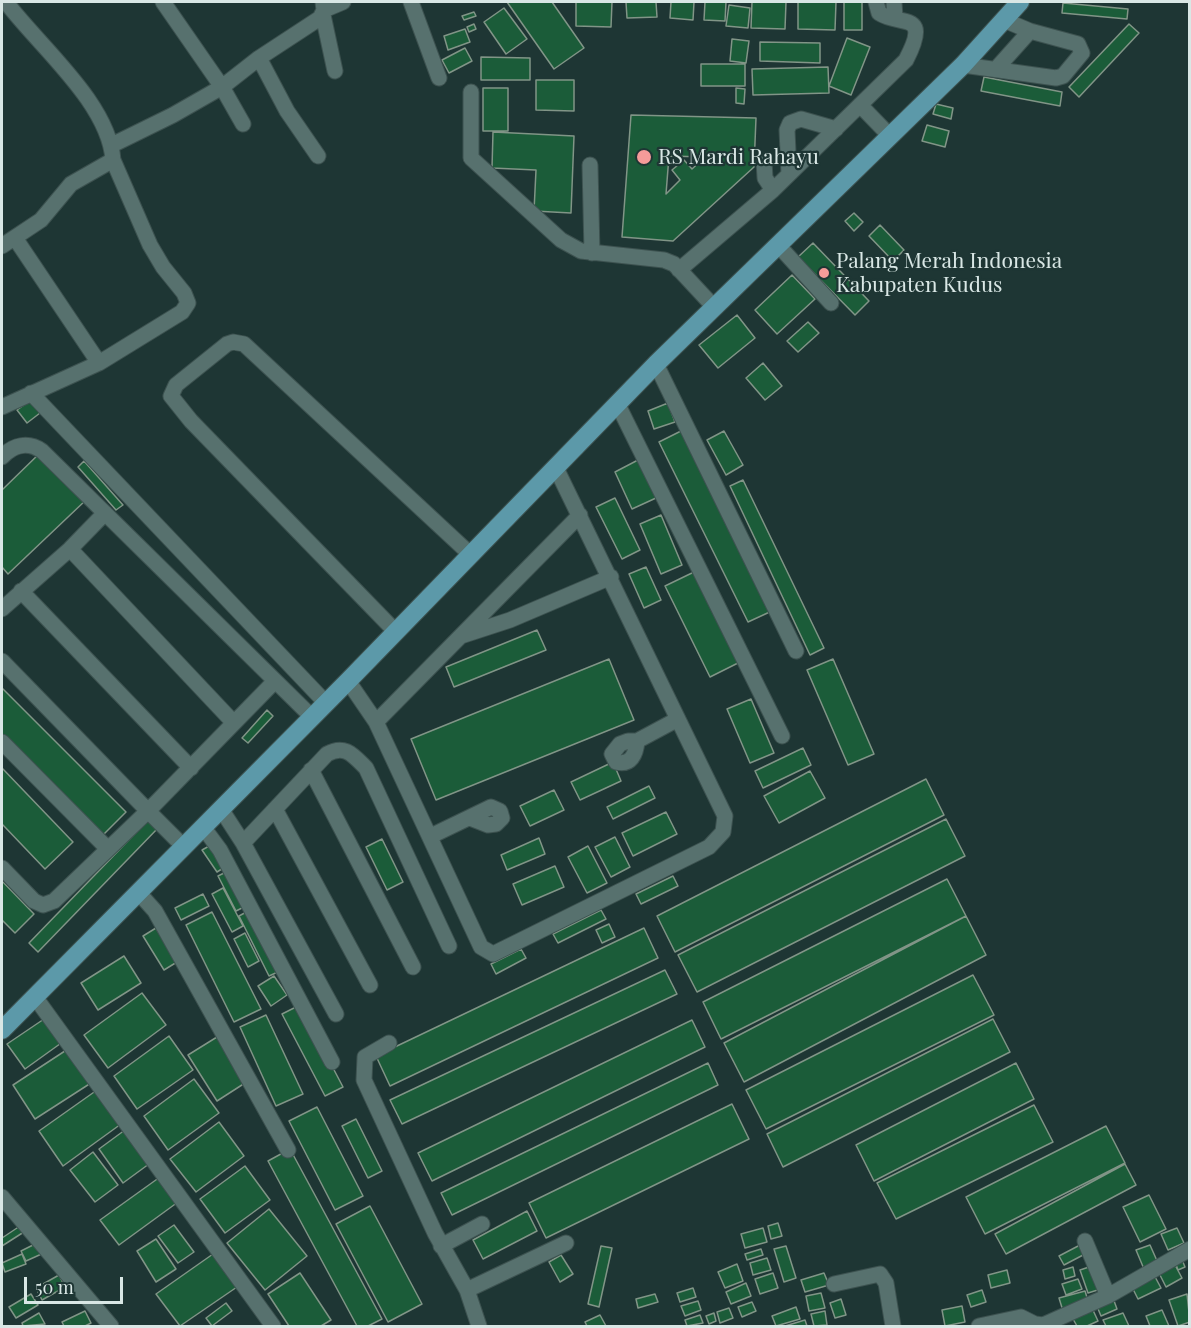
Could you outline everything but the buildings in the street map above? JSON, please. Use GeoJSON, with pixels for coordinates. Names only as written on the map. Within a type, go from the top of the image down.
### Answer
{"type":"FeatureCollection","features":[{"type":"Feature","properties":{"kind":"main road"},"geometry":{"type":"LineString","coordinates":[[2,1029],[348,681],[657,364],[963,65],[1020,2]]}},
{"type":"Feature","properties":{"kind":"street"},"geometry":{"type":"LineString","coordinates":[[163,2],[222,87],[243,124]]}},
{"type":"Feature","properties":{"kind":"street"},"geometry":{"type":"LineString","coordinates":[[2,246],[48,214],[71,184],[112,152],[222,87],[323,9],[343,2]]}},
{"type":"Feature","properties":{"kind":"street"},"geometry":{"type":"LineString","coordinates":[[411,2],[439,78]]}},
{"type":"Feature","properties":{"kind":"street"},"geometry":{"type":"LineString","coordinates":[[680,270],[772,190],[896,73],[911,50],[915,36],[914,28],[895,9],[879,13],[876,2]]}},
{"type":"Feature","properties":{"kind":"street"},"geometry":{"type":"LineString","coordinates":[[323,9],[335,71]]}},
{"type":"Feature","properties":{"kind":"street"},"geometry":{"type":"LineString","coordinates":[[2,407],[99,363],[182,312],[188,303],[184,292],[163,267],[150,245],[112,152],[83,92],[8,12]]}},
{"type":"Feature","properties":{"kind":"street"},"geometry":{"type":"LineString","coordinates":[[963,65],[1056,78],[1063,76],[1082,53],[1078,44],[1030,31],[1004,20]]}},
{"type":"Feature","properties":{"kind":"street"},"geometry":{"type":"LineString","coordinates":[[996,69],[1030,31]]}},
{"type":"Feature","properties":{"kind":"street"},"geometry":{"type":"LineString","coordinates":[[259,58],[287,111],[318,156]]}},
{"type":"Feature","properties":{"kind":"street"},"geometry":{"type":"LineString","coordinates":[[471,92],[471,158],[561,240],[581,251],[664,260],[680,270],[714,307]]}},
{"type":"Feature","properties":{"kind":"street"},"geometry":{"type":"LineString","coordinates":[[860,105],[890,136]]}},
{"type":"Feature","properties":{"kind":"street"},"geometry":{"type":"LineString","coordinates":[[789,174],[787,130],[790,123],[801,119],[836,129]]}},
{"type":"Feature","properties":{"kind":"street"},"geometry":{"type":"LineString","coordinates":[[764,161],[765,178],[772,190]]}},
{"type":"Feature","properties":{"kind":"street"},"geometry":{"type":"LineString","coordinates":[[590,165],[592,253]]}},
{"type":"Feature","properties":{"kind":"street"},"geometry":{"type":"LineString","coordinates":[[15,238],[99,363]]}},
{"type":"Feature","properties":{"kind":"street"},"geometry":{"type":"LineString","coordinates":[[778,245],[831,303]]}},
{"type":"Feature","properties":{"kind":"street"},"geometry":{"type":"LineString","coordinates":[[396,632],[191,422],[171,396],[176,385],[226,344],[233,342],[244,344],[470,554]]}},
{"type":"Feature","properties":{"kind":"street"},"geometry":{"type":"LineString","coordinates":[[657,364],[796,651]]}},
{"type":"Feature","properties":{"kind":"street"},"geometry":{"type":"LineString","coordinates":[[31,393],[325,702]]}},
{"type":"Feature","properties":{"kind":"street"},"geometry":{"type":"LineString","coordinates":[[618,405],[782,736]]}},
{"type":"Feature","properties":{"kind":"street"},"geometry":{"type":"LineString","coordinates":[[2,457],[20,446],[36,447],[56,462],[312,717]]}},
{"type":"Feature","properties":{"kind":"street"},"geometry":{"type":"LineString","coordinates":[[348,681],[376,722],[481,947],[486,952],[493,954],[709,847],[723,832],[725,816],[611,577],[556,468]]}},
{"type":"Feature","properties":{"kind":"street"},"geometry":{"type":"LineString","coordinates":[[2,609],[70,549],[105,513]]}},
{"type":"Feature","properties":{"kind":"street"},"geometry":{"type":"LineString","coordinates":[[376,722],[580,514]]}},
{"type":"Feature","properties":{"kind":"street"},"geometry":{"type":"LineString","coordinates":[[70,549],[234,723]]}},
{"type":"Feature","properties":{"kind":"street"},"geometry":{"type":"LineString","coordinates":[[458,637],[510,620],[611,577]]}},
{"type":"Feature","properties":{"kind":"street"},"geometry":{"type":"LineString","coordinates":[[21,591],[191,768]]}},
{"type":"Feature","properties":{"kind":"street"},"geometry":{"type":"LineString","coordinates":[[504,592],[510,620]]}},
{"type":"Feature","properties":{"kind":"street"},"geometry":{"type":"LineString","coordinates":[[2,661],[183,847]]}},
{"type":"Feature","properties":{"kind":"street"},"geometry":{"type":"LineString","coordinates":[[2,868],[34,901],[43,905],[54,901],[148,811],[275,681]]}},
{"type":"Feature","properties":{"kind":"street"},"geometry":{"type":"LineString","coordinates":[[637,741],[678,718]]}},
{"type":"Feature","properties":{"kind":"street"},"geometry":{"type":"LineString","coordinates":[[2,742],[108,849]]}},
{"type":"Feature","properties":{"kind":"street"},"geometry":{"type":"LineString","coordinates":[[243,843],[327,754],[337,749],[345,750],[366,768],[449,946]]}},
{"type":"Feature","properties":{"kind":"street"},"geometry":{"type":"LineString","coordinates":[[311,770],[413,967]]}},
{"type":"Feature","properties":{"kind":"street"},"geometry":{"type":"LineString","coordinates":[[221,809],[243,843],[336,1014]]}},
{"type":"Feature","properties":{"kind":"street"},"geometry":{"type":"LineString","coordinates":[[275,810],[369,985]]}},
{"type":"Feature","properties":{"kind":"street"},"geometry":{"type":"LineString","coordinates":[[431,836],[470,818]]}},
{"type":"Feature","properties":{"kind":"street"},"geometry":{"type":"LineString","coordinates":[[203,827],[220,850],[332,1062]]}},
{"type":"Feature","properties":{"kind":"street"},"geometry":{"type":"LineString","coordinates":[[138,892],[155,911],[288,1150]]}},
{"type":"Feature","properties":{"kind":"street"},"geometry":{"type":"LineString","coordinates":[[35,997],[273,1326]]}},
{"type":"Feature","properties":{"kind":"street"},"geometry":{"type":"LineString","coordinates":[[389,1043],[365,1058],[364,1080],[441,1245],[467,1290],[479,1326]]}},
{"type":"Feature","properties":{"kind":"street"},"geometry":{"type":"LineString","coordinates":[[2,1197],[111,1326]]}},
{"type":"Feature","properties":{"kind":"street"},"geometry":{"type":"LineString","coordinates":[[441,1245],[482,1224]]}},
{"type":"Feature","properties":{"kind":"street"},"geometry":{"type":"LineString","coordinates":[[1085,1241],[1108,1296]]}},
{"type":"Feature","properties":{"kind":"street"},"geometry":{"type":"LineString","coordinates":[[467,1290],[566,1243]]}},
{"type":"Feature","properties":{"kind":"street"},"geometry":{"type":"LineString","coordinates":[[979,1326],[1021,1317],[1035,1324],[1043,1324],[1108,1296],[1190,1249]]}},
{"type":"Feature","properties":{"kind":"street"},"geometry":{"type":"LineString","coordinates":[[834,1284],[880,1274],[886,1283],[892,1326]]}},
{"type":"Feature","properties":{"kind":"place","name":"RS Mardi Rahayu"},"geometry":{"type":"Point","coordinates":[644,157]}},
{"type":"Feature","properties":{"kind":"place","name":"Palang Merah Indonesia Kabupaten Kudus"},"geometry":{"type":"Point","coordinates":[824,273]}}]}
